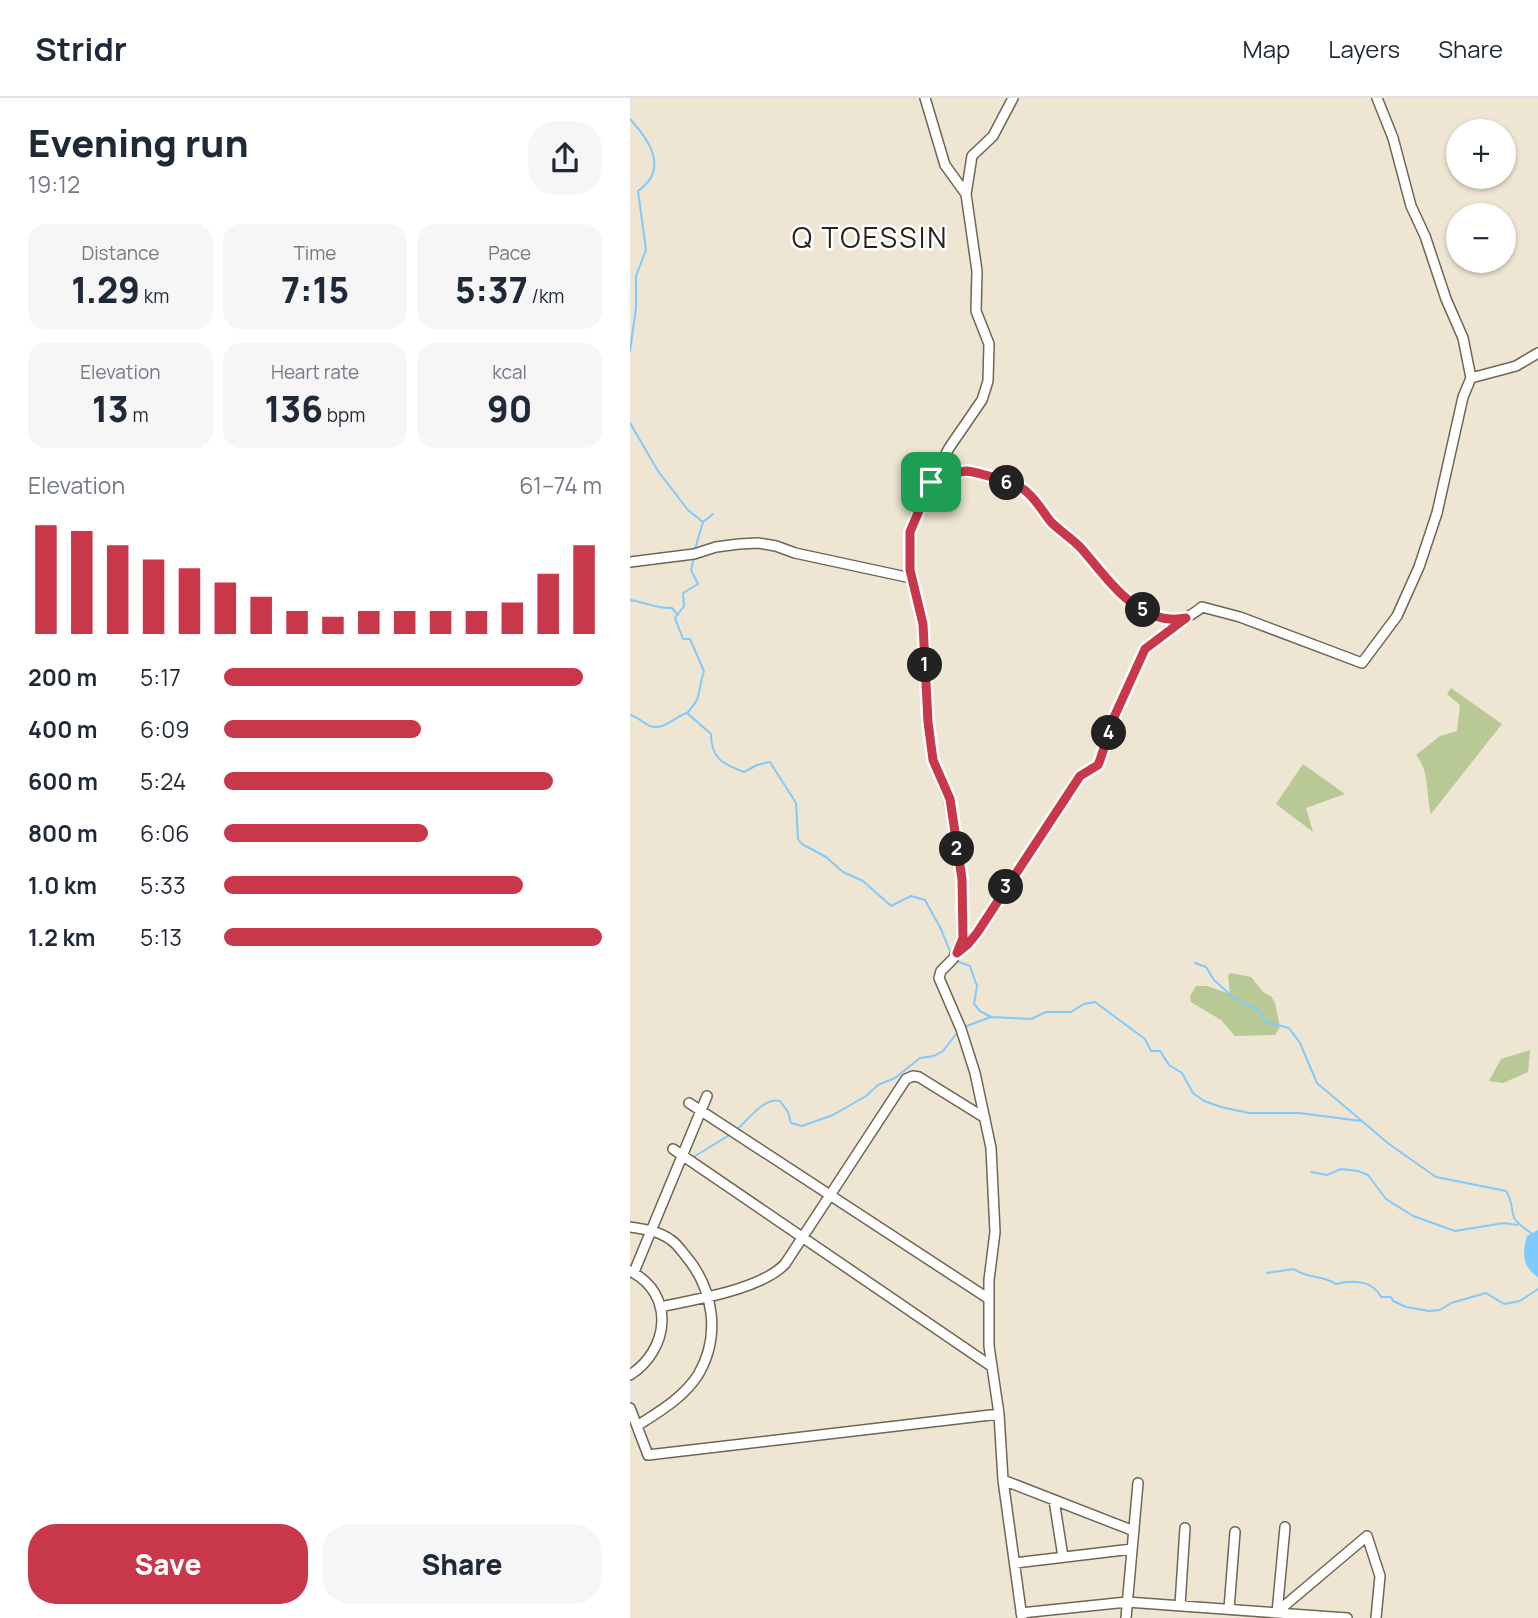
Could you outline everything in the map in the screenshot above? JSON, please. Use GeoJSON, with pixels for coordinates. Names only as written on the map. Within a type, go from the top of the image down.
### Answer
{"type":"FeatureCollection","features":[{"type":"Feature","properties":{"kind":"street"},"geometry":{"type":"LineString","coordinates":[[925,98],[945,165],[966,194]]}},
{"type":"Feature","properties":{"kind":"street"},"geometry":{"type":"LineString","coordinates":[[957,953],[963,938],[960,861],[950,799],[933,760],[928,722],[923,624],[911,578],[910,532],[931,482],[949,448],[982,400],[988,381],[989,344],[976,311],[977,271],[966,194],[972,156],[993,136],[1013,98]]}},
{"type":"Feature","properties":{"kind":"street"},"geometry":{"type":"LineString","coordinates":[[1347,1618],[1276,1615],[1127,1602],[1022,1616],[1003,1480],[999,1414],[991,1366],[989,1280],[995,1232],[991,1148],[983,1100],[961,1029],[939,978],[941,971],[977,933],[1080,776],[1098,765],[1115,715],[1145,649],[1202,607],[1240,617],[1362,663],[1397,617],[1419,567],[1437,513],[1463,397],[1471,378],[1463,338],[1411,206],[1393,138],[1377,98]]}},
{"type":"Feature","properties":{"kind":"street"},"geometry":{"type":"LineString","coordinates":[[1471,378],[1516,366],[1538,354]]}},
{"type":"Feature","properties":{"kind":"street"},"geometry":{"type":"LineString","coordinates":[[931,482],[945,474],[967,471],[1021,488],[1056,527],[1077,544],[1128,601],[1156,616],[1167,619],[1186,618]]}},
{"type":"Feature","properties":{"kind":"street"},"geometry":{"type":"LineString","coordinates":[[630,562],[694,554],[716,547],[758,543],[911,578]]}},
{"type":"Feature","properties":{"kind":"street"},"geometry":{"type":"LineString","coordinates":[[660,1307],[708,1297],[765,1280],[778,1272],[906,1080],[913,1076],[919,1077],[985,1118]]}},
{"type":"Feature","properties":{"kind":"street"},"geometry":{"type":"LineString","coordinates":[[630,1375],[646,1362],[662,1332],[660,1307],[650,1288],[632,1272],[707,1096]]}},
{"type":"Feature","properties":{"kind":"street"},"geometry":{"type":"LineString","coordinates":[[689,1103],[989,1300]]}},
{"type":"Feature","properties":{"kind":"street"},"geometry":{"type":"LineString","coordinates":[[673,1149],[991,1366]]}},
{"type":"Feature","properties":{"kind":"street"},"geometry":{"type":"LineString","coordinates":[[630,1227],[651,1231],[671,1240],[700,1275],[713,1318],[707,1357],[697,1376],[671,1405],[637,1426]]}},
{"type":"Feature","properties":{"kind":"street"},"geometry":{"type":"LineString","coordinates":[[630,1408],[648,1455],[999,1414]]}},
{"type":"Feature","properties":{"kind":"street"},"geometry":{"type":"LineString","coordinates":[[1003,1480],[1134,1531]]}},
{"type":"Feature","properties":{"kind":"street"},"geometry":{"type":"LineString","coordinates":[[1126,1618],[1138,1483]]}},
{"type":"Feature","properties":{"kind":"street"},"geometry":{"type":"LineString","coordinates":[[1054,1500],[1063,1557]]}},
{"type":"Feature","properties":{"kind":"street"},"geometry":{"type":"LineString","coordinates":[[1276,1615],[1285,1527]]}},
{"type":"Feature","properties":{"kind":"street"},"geometry":{"type":"LineString","coordinates":[[1180,1605],[1185,1528]]}},
{"type":"Feature","properties":{"kind":"street"},"geometry":{"type":"LineString","coordinates":[[1228,1609],[1235,1532]]}},
{"type":"Feature","properties":{"kind":"street"},"geometry":{"type":"LineString","coordinates":[[1276,1615],[1367,1536],[1380,1576],[1376,1618]]}},
{"type":"Feature","properties":{"kind":"street"},"geometry":{"type":"LineString","coordinates":[[1015,1563],[1132,1549]]}},
{"type":"Feature","properties":{"kind":"green space"},"geometry":{"type":"Polygon","coordinates":[[[1451,688],[1502,724],[1431,814],[1426,776],[1416,755],[1440,736],[1457,731],[1460,705],[1447,694],[1451,688]]]}},
{"type":"Feature","properties":{"kind":"green space"},"geometry":{"type":"Polygon","coordinates":[[[1303,764],[1345,794],[1306,808],[1313,832],[1276,804],[1303,764]]]}},
{"type":"Feature","properties":{"kind":"green space"},"geometry":{"type":"Polygon","coordinates":[[[1230,973],[1251,977],[1263,992],[1271,996],[1280,1027],[1275,1035],[1235,1036],[1221,1020],[1191,1002],[1190,996],[1196,986],[1207,986],[1230,994],[1230,973]]]}},
{"type":"Feature","properties":{"kind":"green space"},"geometry":{"type":"Polygon","coordinates":[[[1530,1050],[1528,1072],[1503,1083],[1489,1081],[1501,1059],[1530,1050]]]}},
{"type":"Feature","properties":{"kind":"water"},"geometry":{"type":"Polygon","coordinates":[[[1538,1230],[1538,1277],[1526,1264],[1524,1248],[1527,1236],[1538,1230]]]}},
{"type":"Feature","properties":{"kind":"waterway"},"geometry":{"type":"LineString","coordinates":[[630,119],[644,136],[654,164],[653,174],[638,191],[646,250],[636,276],[636,308],[630,351]]}},
{"type":"Feature","properties":{"kind":"waterway"},"geometry":{"type":"LineString","coordinates":[[630,423],[658,471],[688,510],[703,522]]}},
{"type":"Feature","properties":{"kind":"waterway"},"geometry":{"type":"LineString","coordinates":[[695,549],[703,522],[713,514]]}},
{"type":"Feature","properties":{"kind":"waterway"},"geometry":{"type":"LineString","coordinates":[[694,558],[691,570],[698,584],[683,593],[684,606],[675,618],[683,639],[690,639],[704,671],[698,698],[687,713],[711,734],[713,749],[724,763],[744,772],[770,762],[796,803],[798,839],[802,844],[826,857],[843,872],[863,881],[891,906],[911,896],[925,900],[951,954]]}},
{"type":"Feature","properties":{"kind":"waterway"},"geometry":{"type":"LineString","coordinates":[[630,600],[672,608],[677,614]]}},
{"type":"Feature","properties":{"kind":"waterway"},"geometry":{"type":"LineString","coordinates":[[630,715],[655,727],[665,725],[687,713]]}},
{"type":"Feature","properties":{"kind":"waterway"},"geometry":{"type":"LineString","coordinates":[[956,961],[970,966],[977,986],[974,1004],[991,1017],[1031,1019],[1046,1012],[1071,1012],[1084,1004],[1095,1002],[1145,1039],[1151,1051],[1160,1051],[1169,1065],[1182,1073],[1193,1093],[1204,1101],[1249,1113],[1299,1113],[1361,1121]]}},
{"type":"Feature","properties":{"kind":"waterway"},"geometry":{"type":"LineString","coordinates":[[1195,963],[1206,967],[1214,980],[1234,998],[1260,1011],[1265,1022],[1289,1028],[1300,1043],[1317,1083],[1389,1144],[1436,1177],[1506,1191],[1514,1217],[1531,1233]]}},
{"type":"Feature","properties":{"kind":"waterway"},"geometry":{"type":"LineString","coordinates":[[964,1027],[991,1017]]}},
{"type":"Feature","properties":{"kind":"waterway"},"geometry":{"type":"LineString","coordinates":[[736,1130],[762,1106],[774,1101],[780,1101],[788,1112],[791,1123],[802,1126],[833,1115],[866,1096],[878,1085],[895,1078],[920,1058],[934,1056],[943,1051],[957,1033]]}},
{"type":"Feature","properties":{"kind":"waterway"},"geometry":{"type":"LineString","coordinates":[[692,1158],[731,1134]]}},
{"type":"Feature","properties":{"kind":"waterway"},"geometry":{"type":"LineString","coordinates":[[1311,1172],[1327,1175],[1341,1169],[1368,1175],[1386,1199],[1413,1216],[1455,1231],[1504,1223],[1517,1225]]}},
{"type":"Feature","properties":{"kind":"waterway"},"geometry":{"type":"LineString","coordinates":[[1267,1273],[1294,1269],[1336,1284],[1367,1284],[1381,1297],[1391,1297],[1393,1301],[1406,1307],[1429,1311],[1440,1310],[1451,1303],[1486,1293],[1504,1304],[1520,1301],[1538,1289]]}},
{"type":"Feature","properties":{"kind":"district","name":"Q TOESSIN"},"geometry":{"type":"Point","coordinates":[870,238]}},
{"type":"Feature","properties":{"kind":"route"},"geometry":{"type":"LineString","coordinates":[[967,471],[980,473],[1025,490],[1056,527],[1077,544],[1128,601],[1156,616],[1167,619],[1186,618],[1145,649],[1115,715],[1098,765],[1080,776],[977,933],[957,953],[963,938],[960,861],[950,799],[933,760],[928,722],[923,624],[910,570],[910,532],[931,482],[945,474],[967,471]]}}]}
